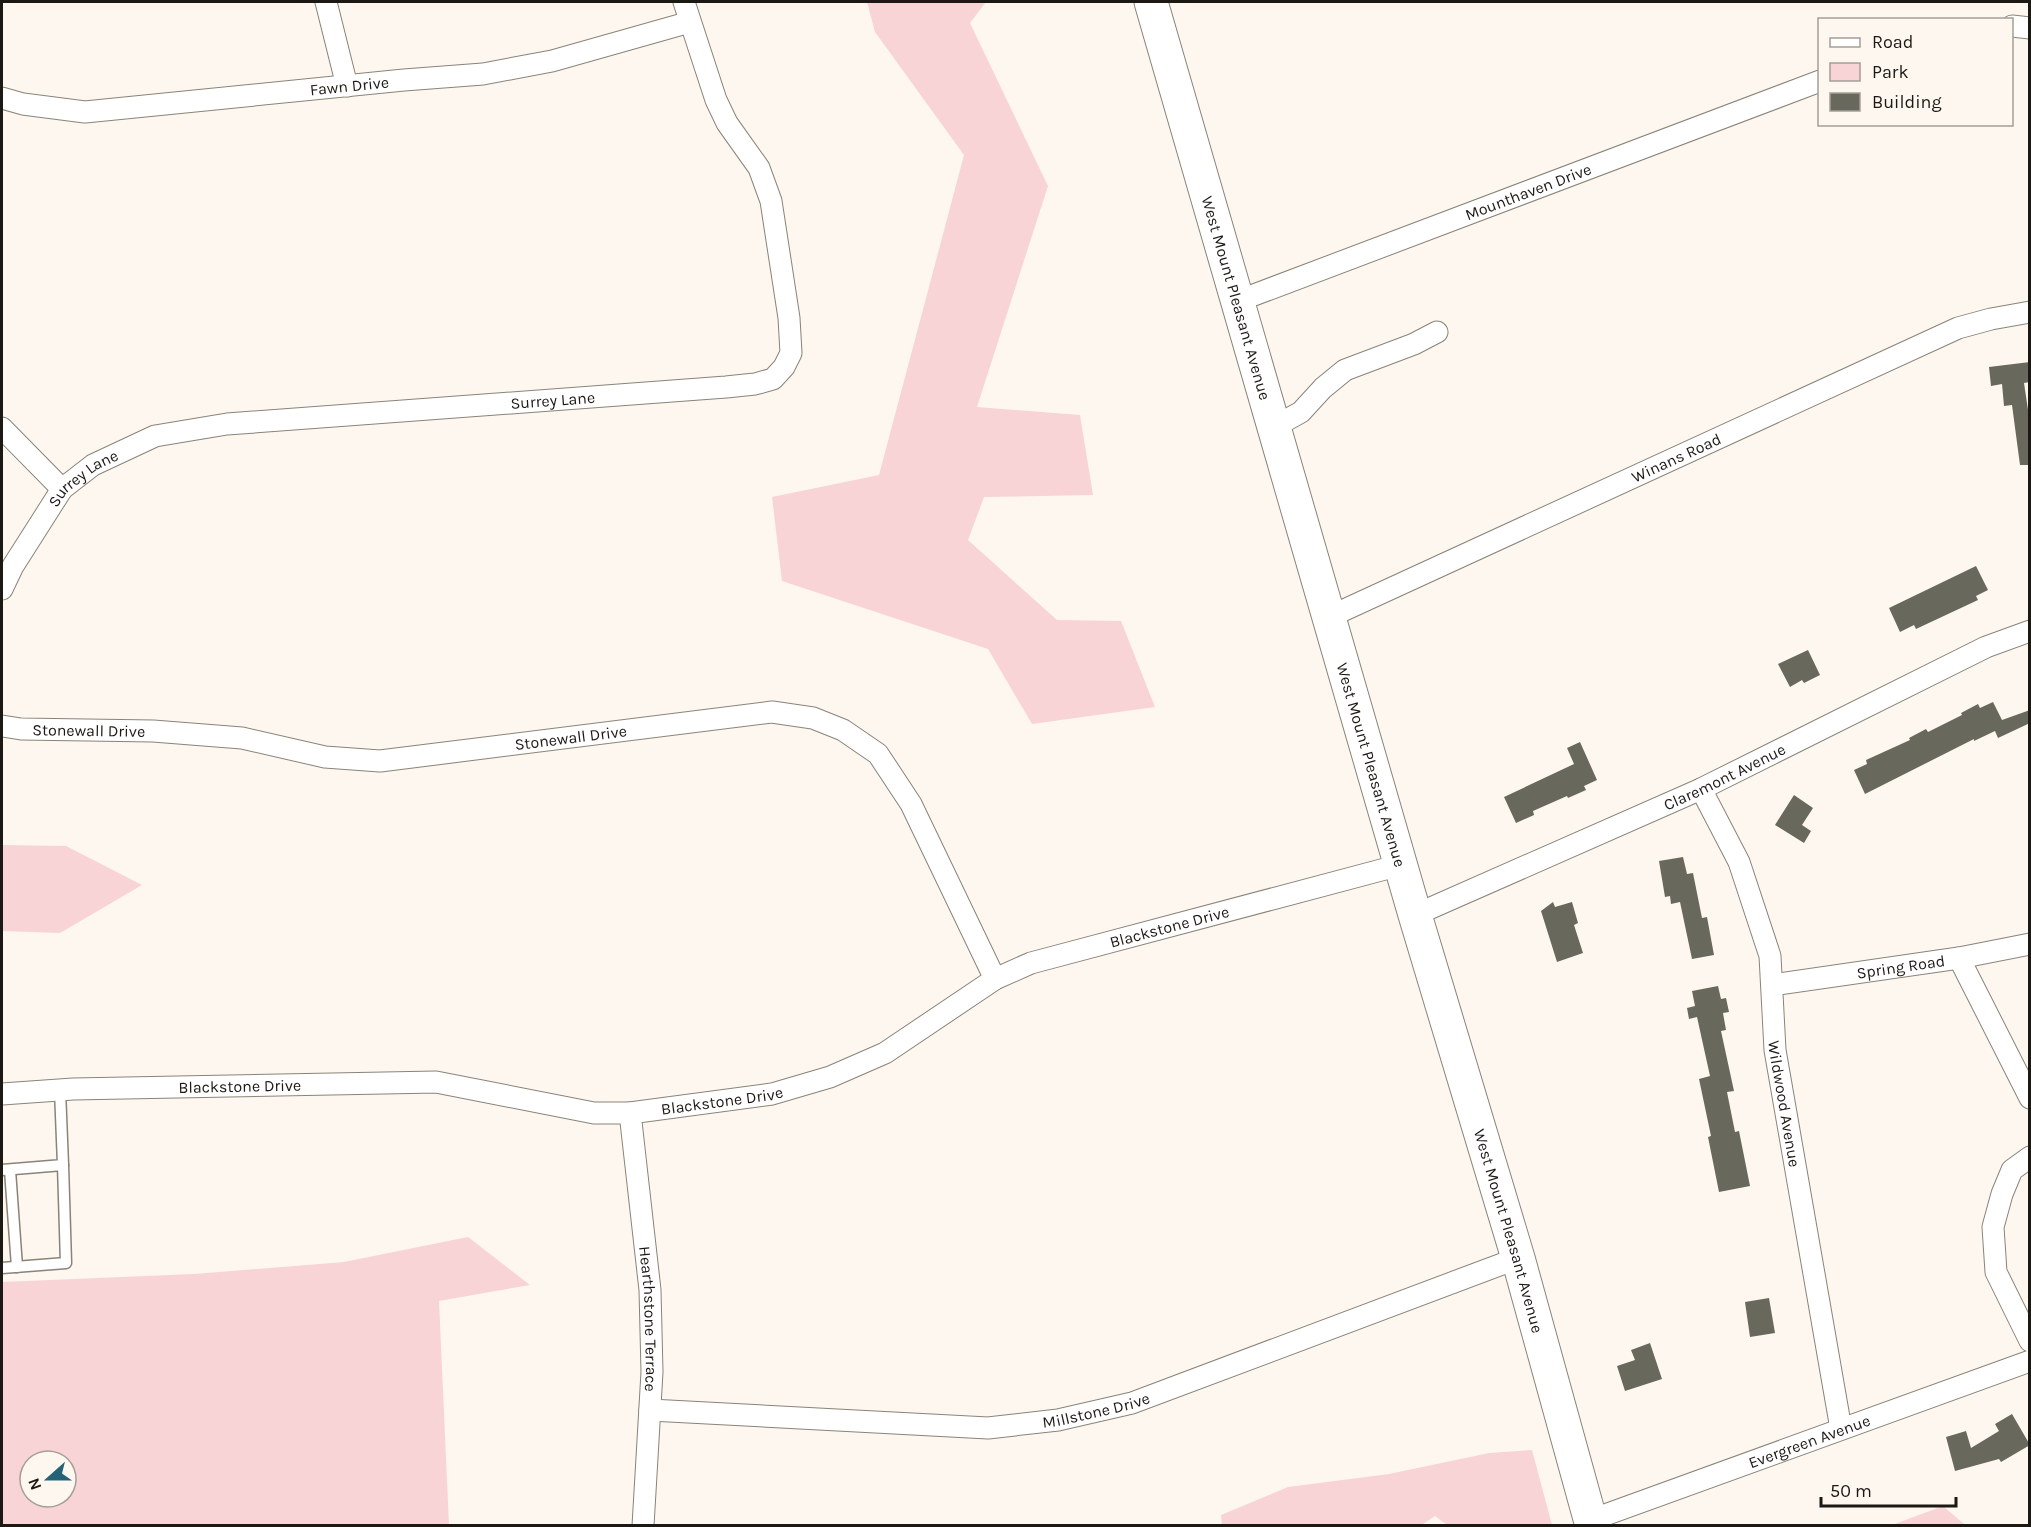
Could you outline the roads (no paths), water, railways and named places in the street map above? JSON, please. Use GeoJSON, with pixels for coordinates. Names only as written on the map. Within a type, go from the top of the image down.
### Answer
{"type":"FeatureCollection","features":[{"type":"Feature","properties":{"kind":"main road","name":"West Mount Pleasant Avenue"},"geometry":{"type":"LineString","coordinates":[[1159,3],[1274,428],[1400,865],[1518,1258],[1592,1523]]}},
{"type":"Feature","properties":{"kind":"street"},"geometry":{"type":"LineString","coordinates":[[326,2],[347,86]]}},
{"type":"Feature","properties":{"kind":"street","name":"Fawn Drive"},"geometry":{"type":"LineString","coordinates":[[2,98],[23,104],[85,112],[483,74],[552,61],[687,12]]}},
{"type":"Feature","properties":{"kind":"street","name":"Surrey Lane"},"geometry":{"type":"LineString","coordinates":[[2,589],[13,566],[62,489],[93,465],[155,436],[227,424],[726,387],[755,384],[773,378],[784,367],[790,353],[789,318],[771,201],[759,168],[727,123],[716,100],[687,12]]}},
{"type":"Feature","properties":{"kind":"street"},"geometry":{"type":"LineString","coordinates":[[2013,26],[2030,28]]}},
{"type":"Feature","properties":{"kind":"street","name":"Mounthaven Drive"},"geometry":{"type":"LineString","coordinates":[[1238,301],[1818,82]]}},
{"type":"Feature","properties":{"kind":"street","name":"Winans Road"},"geometry":{"type":"LineString","coordinates":[[1329,617],[1958,328],[2030,312]]}},
{"type":"Feature","properties":{"kind":"street"},"geometry":{"type":"LineString","coordinates":[[1274,428],[1301,412],[1323,388],[1345,370],[1414,344],[1437,332]]}},
{"type":"Feature","properties":{"kind":"street"},"geometry":{"type":"LineString","coordinates":[[2,428],[62,489]]}},
{"type":"Feature","properties":{"kind":"street","name":"Claremont Avenue"},"geometry":{"type":"LineString","coordinates":[[1415,915],[1701,789],[1986,647],[2030,631]]}},
{"type":"Feature","properties":{"kind":"street","name":"Stonewall Drive"},"geometry":{"type":"LineString","coordinates":[[2,726],[21,729],[153,731],[242,738],[325,757],[380,761],[772,712],[813,718],[843,730],[878,753],[911,804],[995,979]]}},
{"type":"Feature","properties":{"kind":"street","name":"Wildwood Avenue"},"geometry":{"type":"LineString","coordinates":[[1701,789],[1739,862],[1770,956],[1775,1050],[1841,1429]]}},
{"type":"Feature","properties":{"kind":"street","name":"Blackstone Drive"},"geometry":{"type":"LineString","coordinates":[[2,1094],[60,1090],[436,1082],[594,1113],[630,1113],[772,1094],[830,1077],[885,1053],[995,979],[1031,963],[1400,865]]}},
{"type":"Feature","properties":{"kind":"street","name":"Spring Road"},"geometry":{"type":"LineString","coordinates":[[1772,985],[1959,958],[2030,944]]}},
{"type":"Feature","properties":{"kind":"street"},"geometry":{"type":"LineString","coordinates":[[1959,958],[2030,1098]]}},
{"type":"Feature","properties":{"kind":"street","name":"Hearthstone Terrace"},"geometry":{"type":"LineString","coordinates":[[630,1113],[650,1290],[652,1372],[643,1526]]}},
{"type":"Feature","properties":{"kind":"street"},"geometry":{"type":"LineString","coordinates":[[2030,1157],[2012,1170],[2002,1194],[1993,1227],[1996,1272],[2030,1341]]}},
{"type":"Feature","properties":{"kind":"street","name":"Millstone Drive"},"geometry":{"type":"LineString","coordinates":[[650,1410],[988,1428],[1058,1420],[1131,1402],[1518,1258]]}},
{"type":"Feature","properties":{"kind":"street","name":"Evergreen Avenue"},"geometry":{"type":"LineString","coordinates":[[1592,1523],[2030,1360]]}},
{"type":"Feature","properties":{"kind":"lane"},"geometry":{"type":"LineString","coordinates":[[2,1268],[66,1263],[60,1090]]}},
{"type":"Feature","properties":{"kind":"lane"},"geometry":{"type":"LineString","coordinates":[[17,1266],[6,1170],[63,1165]]}}]}
